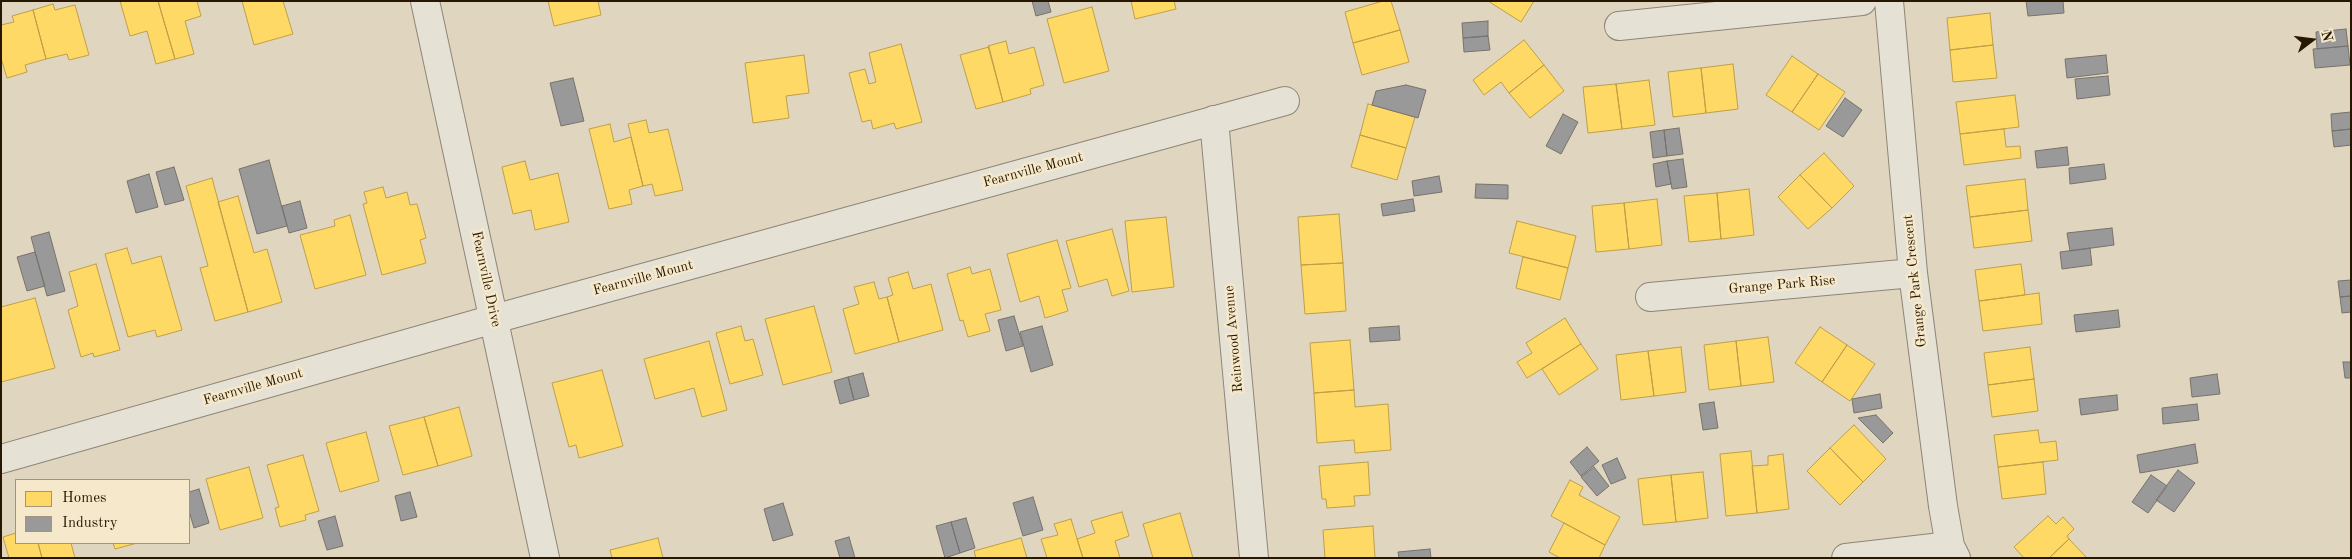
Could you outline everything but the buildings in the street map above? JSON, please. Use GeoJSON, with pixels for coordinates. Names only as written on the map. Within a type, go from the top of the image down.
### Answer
{"type":"FeatureCollection","features":[{"type":"Feature","properties":{"kind":"street","name":"Fearnville Drive"},"geometry":{"type":"LineString","coordinates":[[425,1],[545,558]]}},
{"type":"Feature","properties":{"kind":"street"},"geometry":{"type":"LineString","coordinates":[[1619,26],[1862,1]]}},
{"type":"Feature","properties":{"kind":"street","name":"Grange Park Crescent"},"geometry":{"type":"LineString","coordinates":[[1889,1],[1913,273],[1953,552]]}},
{"type":"Feature","properties":{"kind":"street","name":"Fearnville Mount"},"geometry":{"type":"LineString","coordinates":[[1,459],[494,319],[1285,101]]}},
{"type":"Feature","properties":{"kind":"street","name":"Reinwood Avenue"},"geometry":{"type":"LineString","coordinates":[[1214,120],[1254,558]]}},
{"type":"Feature","properties":{"kind":"street","name":"Grange Park Rise"},"geometry":{"type":"LineString","coordinates":[[1650,297],[1913,273]]}},
{"type":"Feature","properties":{"kind":"street"},"geometry":{"type":"LineString","coordinates":[[1846,558],[1953,552]]}}]}
